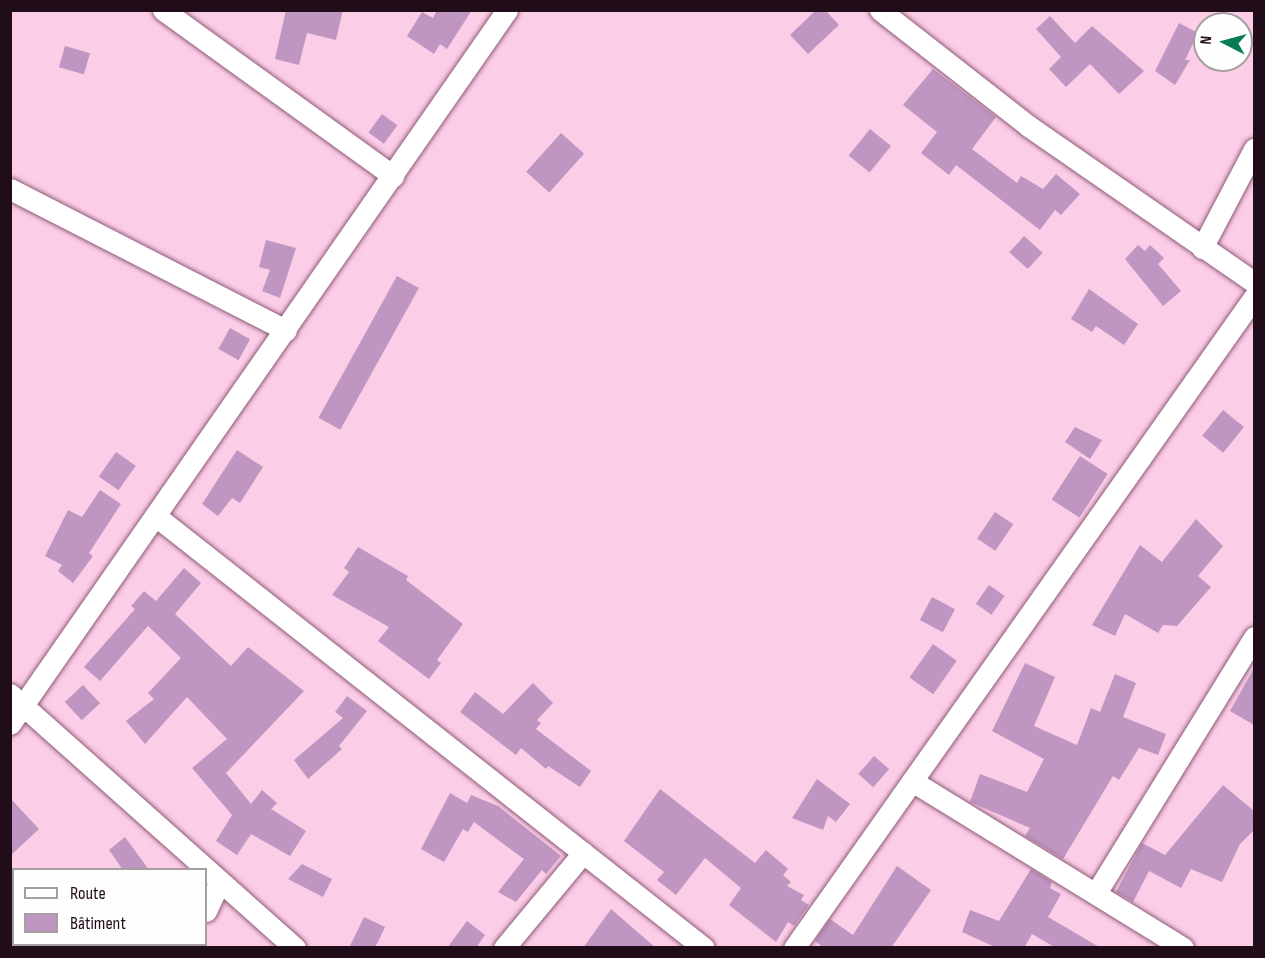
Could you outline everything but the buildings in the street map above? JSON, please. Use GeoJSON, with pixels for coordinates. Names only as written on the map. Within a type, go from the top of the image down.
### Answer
{"type":"FeatureCollection","features":[{"type":"Feature","properties":{"kind":"street"},"geometry":{"type":"LineString","coordinates":[[163,10],[393,176]]}},
{"type":"Feature","properties":{"kind":"street"},"geometry":{"type":"LineString","coordinates":[[10,724],[18,700],[157,517],[507,10]]}},
{"type":"Feature","properties":{"kind":"street"},"geometry":{"type":"LineString","coordinates":[[880,10],[1027,125],[1254,282]]}},
{"type":"Feature","properties":{"kind":"street"},"geometry":{"type":"LineString","coordinates":[[1202,248],[1254,149]]}},
{"type":"Feature","properties":{"kind":"street"},"geometry":{"type":"LineString","coordinates":[[10,189],[286,330]]}},
{"type":"Feature","properties":{"kind":"street"},"geometry":{"type":"LineString","coordinates":[[794,948],[1254,297]]}},
{"type":"Feature","properties":{"kind":"street"},"geometry":{"type":"LineString","coordinates":[[157,517],[701,947]]}},
{"type":"Feature","properties":{"kind":"street"},"geometry":{"type":"LineString","coordinates":[[1096,893],[1254,637]]}},
{"type":"Feature","properties":{"kind":"street"},"geometry":{"type":"LineString","coordinates":[[18,700],[205,868]]}},
{"type":"Feature","properties":{"kind":"street"},"geometry":{"type":"LineString","coordinates":[[912,781],[1183,948]]}},
{"type":"Feature","properties":{"kind":"street"},"geometry":{"type":"LineString","coordinates":[[504,948],[583,853]]}},
{"type":"Feature","properties":{"kind":"street"},"geometry":{"type":"LineString","coordinates":[[207,869],[295,948]]}},
{"type":"Feature","properties":{"kind":"street"},"geometry":{"type":"LineString","coordinates":[[207,908],[220,881]]}}]}
